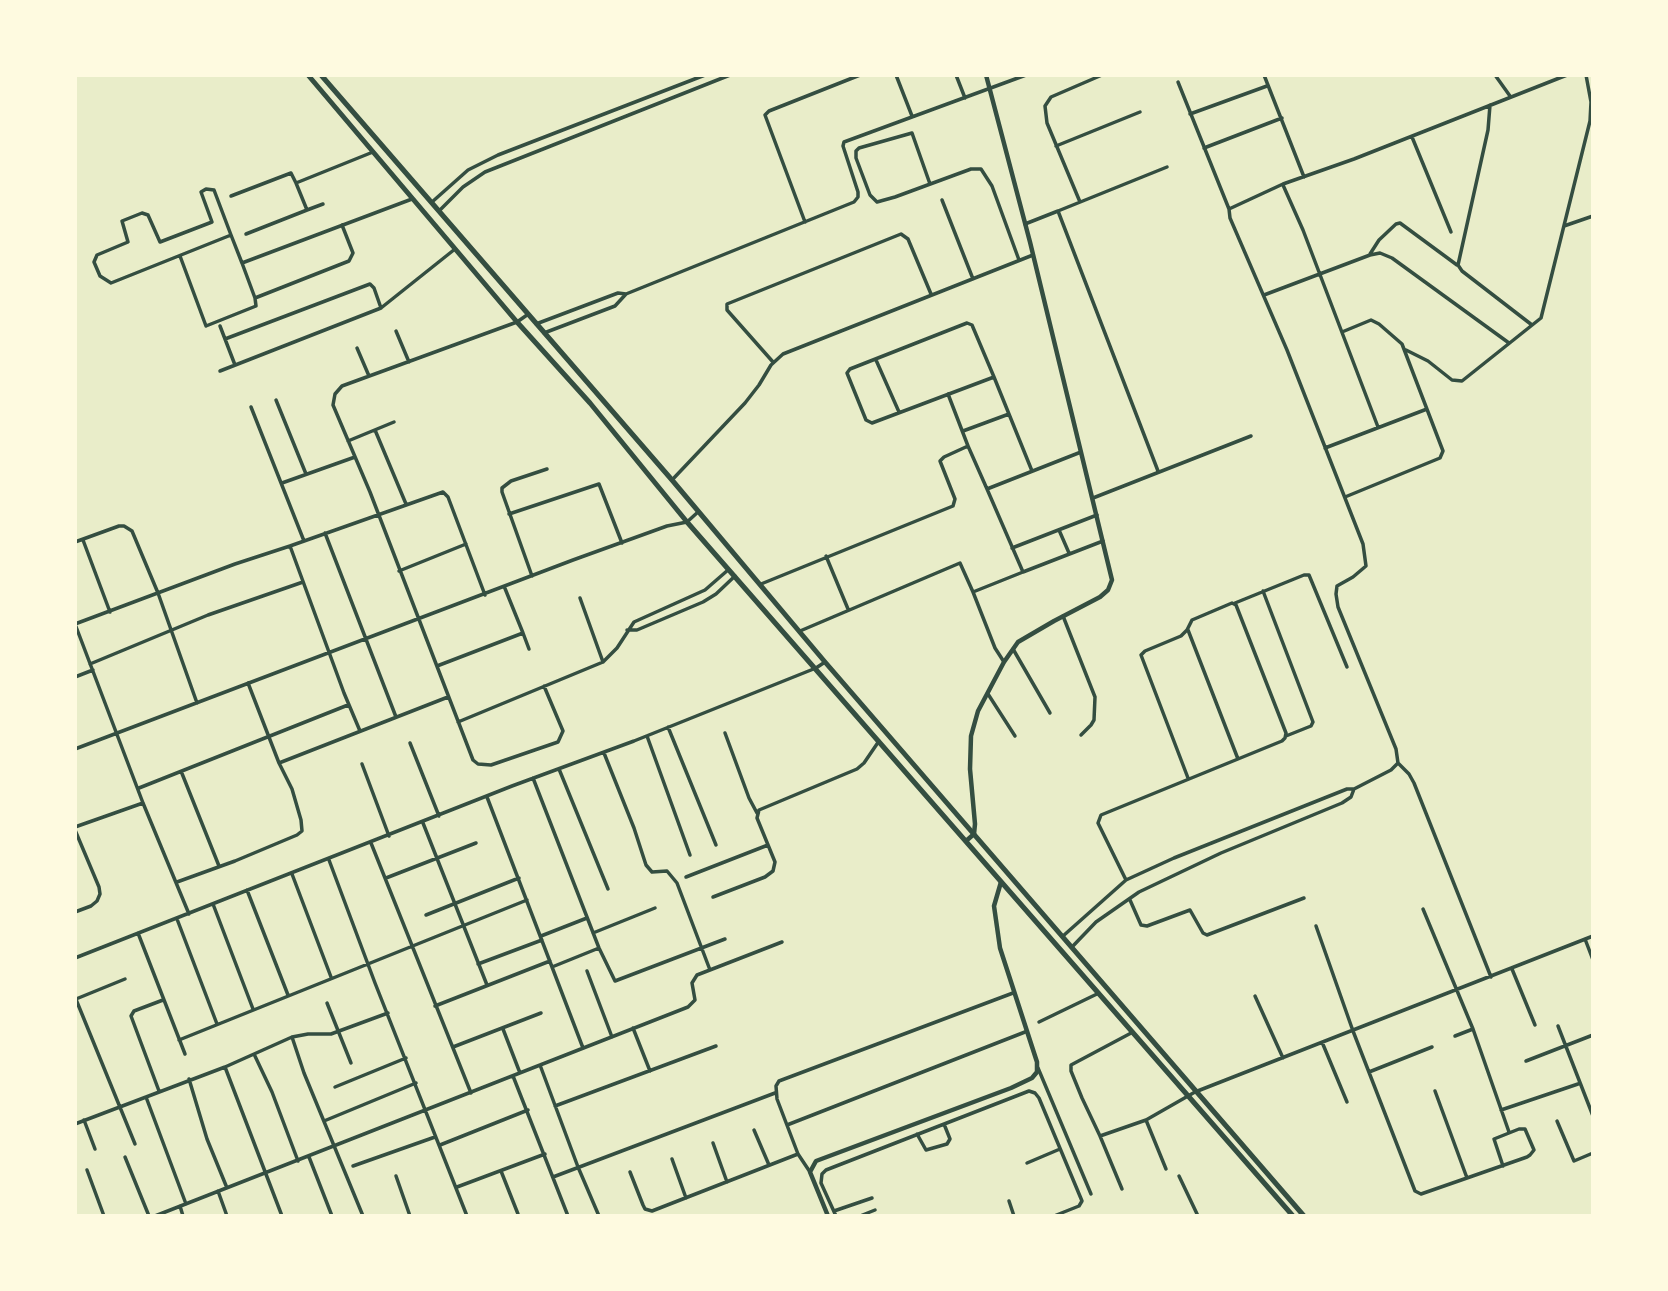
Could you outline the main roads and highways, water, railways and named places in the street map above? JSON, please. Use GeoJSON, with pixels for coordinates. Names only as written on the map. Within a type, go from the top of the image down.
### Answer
{"type":"FeatureCollection","features":[{"type":"Feature","properties":{"kind":"highway"},"geometry":{"type":"LineString","coordinates":[[307,75],[517,322],[590,403],[687,522],[1293,1216]]}},
{"type":"Feature","properties":{"kind":"highway"},"geometry":{"type":"LineString","coordinates":[[321,75],[1304,1216]]}},
{"type":"Feature","properties":{"kind":"highway"},"geometry":{"type":"LineString","coordinates":[[1047,933],[1054,927]]}}]}
